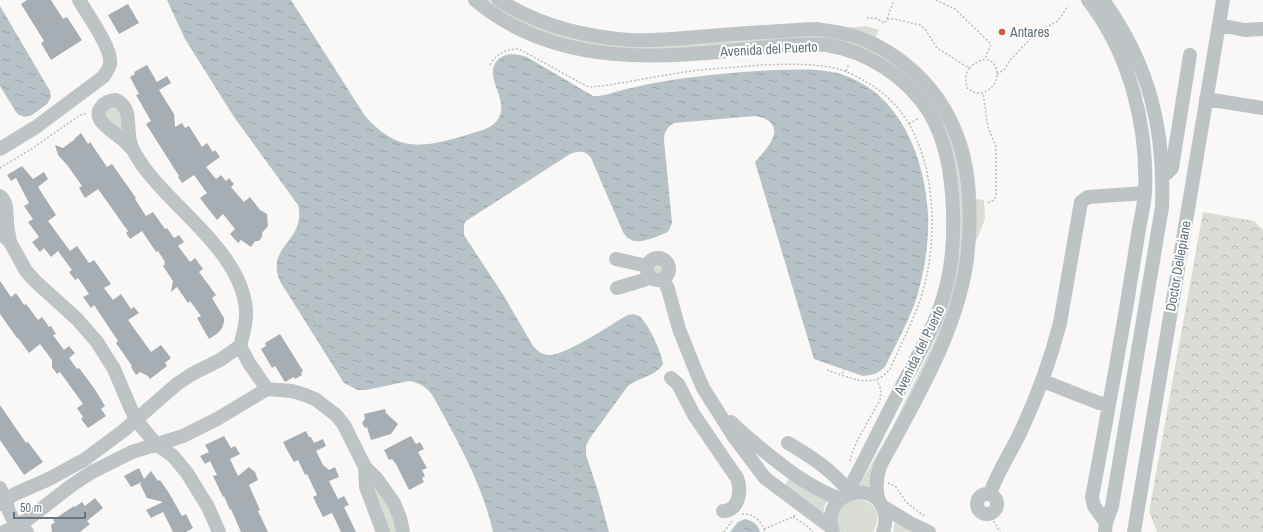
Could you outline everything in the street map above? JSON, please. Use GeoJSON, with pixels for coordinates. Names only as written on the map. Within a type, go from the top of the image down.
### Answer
{"type":"FeatureCollection","features":[{"type":"Feature","properties":{"kind":"street"},"geometry":{"type":"LineString","coordinates":[[0,149],[54,114],[108,71],[110,64],[109,51],[79,0]]}},
{"type":"Feature","properties":{"kind":"street","name":"Avenida del Puerto"},"geometry":{"type":"LineString","coordinates":[[475,0],[508,24],[552,41],[597,52],[652,56],[790,45],[811,44],[838,47],[866,57],[880,64],[905,84],[929,112],[941,137],[945,150],[953,199],[953,237],[947,285],[933,325],[845,495],[835,505],[830,520],[832,530]]}},
{"type":"Feature","properties":{"kind":"street","name":"Avenida del Puerto"},"geometry":{"type":"LineString","coordinates":[[499,0],[523,14],[544,22],[582,33],[607,38],[655,40],[816,29],[860,37],[892,55],[914,72],[942,104],[954,127],[961,146],[965,164],[968,182],[969,209],[968,250],[962,283],[951,320],[931,369],[880,466],[876,478],[876,490],[885,513],[886,520],[883,532]]}},
{"type":"Feature","properties":{"kind":"street"},"geometry":{"type":"LineString","coordinates":[[1088,0],[1110,33],[1121,57],[1134,95],[1139,113],[1145,169],[1144,193],[1109,406],[1092,497],[1094,506],[1106,527]]}},
{"type":"Feature","properties":{"kind":"street"},"geometry":{"type":"LineString","coordinates":[[1103,0],[1119,24],[1137,57],[1144,75],[1156,117],[1160,141],[1163,179],[1162,201],[1138,354],[1112,506],[1106,527]]}},
{"type":"Feature","properties":{"kind":"street","name":"Doctor Dellepiane"},"geometry":{"type":"LineString","coordinates":[[1134,532],[1223,0]]}},
{"type":"Feature","properties":{"kind":"street"},"geometry":{"type":"LineString","coordinates":[[1219,25],[1245,30],[1263,29]]}},
{"type":"Feature","properties":{"kind":"street"},"geometry":{"type":"LineString","coordinates":[[1144,193],[1152,183],[1163,179],[1172,168],[1190,55]]}},
{"type":"Feature","properties":{"kind":"street"},"geometry":{"type":"LineString","coordinates":[[1206,99],[1263,108]]}},
{"type":"Feature","properties":{"kind":"street"},"geometry":{"type":"LineString","coordinates":[[22,529],[8,511],[2,497],[15,494],[49,479],[84,460],[113,440],[177,384],[192,374],[220,360],[240,346],[246,324],[246,311],[244,298],[233,272],[211,239],[149,175],[133,150],[122,138],[104,125],[100,120],[99,114],[101,108],[109,101],[116,100],[122,104],[126,110],[129,135],[133,150]]}},
{"type":"Feature","properties":{"kind":"street"},"geometry":{"type":"LineString","coordinates":[[1156,117],[1180,114]]}},
{"type":"Feature","properties":{"kind":"street"},"geometry":{"type":"LineString","coordinates":[[990,514],[995,510],[997,504],[995,498],[990,494],[995,480],[1011,452],[1043,381],[1060,323],[1081,202],[1088,197],[1144,193],[1162,201]]}},
{"type":"Feature","properties":{"kind":"street"},"geometry":{"type":"LineString","coordinates":[[0,196],[4,200],[6,206],[7,221],[5,237],[19,260],[31,276],[77,319],[97,342],[114,369],[136,420],[156,444],[173,456],[187,473],[208,507],[219,532]]}},
{"type":"Feature","properties":{"kind":"street"},"geometry":{"type":"LineString","coordinates":[[616,259],[653,274],[668,289],[679,329],[690,359],[703,388],[734,437],[758,470],[832,530]]}},
{"type":"Feature","properties":{"kind":"street"},"geometry":{"type":"LineString","coordinates":[[617,288],[644,280],[653,274]]}},
{"type":"Feature","properties":{"kind":"street"},"geometry":{"type":"LineString","coordinates":[[240,346],[249,364],[267,389]]}},
{"type":"Feature","properties":{"kind":"street"},"geometry":{"type":"LineString","coordinates":[[671,378],[678,384],[716,457],[733,472],[740,485],[740,493],[736,504],[731,509],[723,512]]}},
{"type":"Feature","properties":{"kind":"street"},"geometry":{"type":"LineString","coordinates":[[1043,381],[1109,406],[1115,418],[1126,419]]}},
{"type":"Feature","properties":{"kind":"street"},"geometry":{"type":"LineString","coordinates":[[4,532],[22,529],[39,511],[72,485],[92,472],[132,452],[183,436],[217,419],[267,389],[292,391],[305,395],[315,399],[336,415],[344,425],[365,467],[377,479],[394,502],[403,532]]}},
{"type":"Feature","properties":{"kind":"street"},"geometry":{"type":"LineString","coordinates":[[1109,406],[1120,400],[1129,404]]}},
{"type":"Feature","properties":{"kind":"street"},"geometry":{"type":"LineString","coordinates":[[715,406],[774,460],[802,481],[845,495],[854,492],[872,496],[886,510],[929,532]]}},
{"type":"Feature","properties":{"kind":"street"},"geometry":{"type":"LineString","coordinates":[[788,443],[812,457],[826,468],[845,495]]}},
{"type":"Feature","properties":{"kind":"street"},"geometry":{"type":"LineString","coordinates":[[740,485],[744,480],[774,460]]}},
{"type":"Feature","properties":{"kind":"street"},"geometry":{"type":"LineString","coordinates":[[365,467],[366,487],[383,532]]}},
{"type":"Feature","properties":{"kind":"street"},"geometry":{"type":"LineString","coordinates":[[733,472],[758,470]]}},
{"type":"Feature","properties":{"kind":"path"},"geometry":{"type":"LineString","coordinates":[[867,18],[875,18],[885,23],[894,0]]}},
{"type":"Feature","properties":{"kind":"path"},"geometry":{"type":"LineString","coordinates":[[936,0],[955,9],[991,44],[985,59]]}},
{"type":"Feature","properties":{"kind":"path"},"geometry":{"type":"LineString","coordinates":[[997,74],[1004,70],[1010,60],[1037,32],[1058,21],[1068,6]]}},
{"type":"Feature","properties":{"kind":"path"},"geometry":{"type":"LineString","coordinates":[[887,19],[894,19],[920,25],[925,29],[937,48],[969,68]]}},
{"type":"Feature","properties":{"kind":"path"},"geometry":{"type":"LineString","coordinates":[[490,65],[494,57],[501,52],[509,49],[519,49],[589,87],[707,69],[782,64],[810,65],[846,71],[870,84],[889,98],[909,124],[923,159],[927,176],[932,210],[931,250],[921,300],[890,369],[884,376],[877,380],[868,381],[827,370]]}},
{"type":"Feature","properties":{"kind":"path"},"geometry":{"type":"LineString","coordinates":[[985,59],[990,60],[994,64],[997,74],[995,82],[991,89],[984,93],[975,92],[967,88],[965,81],[966,74],[969,68],[985,59]]}},
{"type":"Feature","properties":{"kind":"path"},"geometry":{"type":"LineString","coordinates":[[984,93],[988,127],[996,147],[996,196],[994,200],[987,203]]}},
{"type":"Feature","properties":{"kind":"path"},"geometry":{"type":"LineString","coordinates":[[0,168],[34,148],[80,114],[99,114]]}},
{"type":"Feature","properties":{"kind":"path"},"geometry":{"type":"LineString","coordinates":[[909,124],[922,116]]}},
{"type":"Feature","properties":{"kind":"path"},"geometry":{"type":"LineString","coordinates":[[829,117],[849,134],[864,156],[872,175],[878,201],[880,226],[877,255],[872,278],[842,375]]}},
{"type":"Feature","properties":{"kind":"path"},"geometry":{"type":"LineString","coordinates":[[298,294],[362,251]]}},
{"type":"Feature","properties":{"kind":"path"},"geometry":{"type":"LineString","coordinates":[[294,287],[337,358]]}},
{"type":"Feature","properties":{"kind":"path"},"geometry":{"type":"LineString","coordinates":[[333,352],[399,310]]}},
{"type":"Feature","properties":{"kind":"path"},"geometry":{"type":"LineString","coordinates":[[323,335],[318,338],[328,354],[326,355]]}},
{"type":"Feature","properties":{"kind":"path"},"geometry":{"type":"LineString","coordinates":[[849,465],[853,450],[859,437],[880,400],[881,390],[877,380]]}},
{"type":"Feature","properties":{"kind":"path"},"geometry":{"type":"LineString","coordinates":[[572,460],[586,506]]}},
{"type":"Feature","properties":{"kind":"path"},"geometry":{"type":"LineString","coordinates":[[574,467],[588,462]]}},
{"type":"Feature","properties":{"kind":"path"},"geometry":{"type":"LineString","coordinates":[[876,478],[896,488],[906,502],[927,518]]}},
{"type":"Feature","properties":{"kind":"path"},"geometry":{"type":"LineString","coordinates":[[764,529],[793,517],[803,506]]}},
{"type":"Feature","properties":{"kind":"path"},"geometry":{"type":"LineString","coordinates":[[741,514],[751,515],[760,522],[765,532]]}},
{"type":"Feature","properties":{"kind":"path"},"geometry":{"type":"LineString","coordinates":[[990,514],[1000,532]]}},
{"type":"Feature","properties":{"kind":"path"},"geometry":{"type":"LineString","coordinates":[[793,517],[814,532]]}},
{"type":"Feature","properties":{"kind":"green space"},"geometry":{"type":"Polygon","coordinates":[[[484,0],[493,0],[581,38],[818,35],[853,42],[876,51],[892,60],[931,97],[958,151],[965,210],[963,259],[953,304],[939,340],[871,486],[860,484],[893,426],[935,339],[947,302],[957,259],[937,113],[852,47],[643,51],[581,44],[526,26],[484,0]]]}},
{"type":"Feature","properties":{"kind":"green space"},"geometry":{"type":"Polygon","coordinates":[[[867,26],[879,30],[876,37],[905,55],[928,75],[941,90],[960,123],[972,160],[976,199],[984,200],[985,219],[977,239],[975,239],[974,194],[941,95],[846,28],[867,26]]]}},
{"type":"Feature","properties":{"kind":"green space"},"geometry":{"type":"Polygon","coordinates":[[[119,104],[127,135],[104,119],[106,108],[119,104]]]}},
{"type":"Feature","properties":{"kind":"green space"},"geometry":{"type":"Polygon","coordinates":[[[1203,212],[1254,221],[1263,230],[1263,532],[1157,532],[1149,512],[1203,212]]]}},
{"type":"Feature","properties":{"kind":"green space"},"geometry":{"type":"Polygon","coordinates":[[[656,263],[660,263],[664,269],[660,275],[656,275],[652,271],[652,267],[656,263]]]}},
{"type":"Feature","properties":{"kind":"green space"},"geometry":{"type":"Polygon","coordinates":[[[790,477],[828,501],[825,505],[823,514],[785,485],[790,477]]]}},
{"type":"Feature","properties":{"kind":"green space"},"geometry":{"type":"Polygon","coordinates":[[[371,482],[379,488],[401,532],[388,532],[371,482]]]}},
{"type":"Feature","properties":{"kind":"green space"},"geometry":{"type":"Polygon","coordinates":[[[856,499],[868,502],[875,510],[877,520],[873,532],[841,532],[839,529],[837,518],[839,510],[846,502],[856,499]]]}},
{"type":"Feature","properties":{"kind":"green space"},"geometry":{"type":"Polygon","coordinates":[[[895,522],[915,532],[893,532],[895,522]]]}},
{"type":"Feature","properties":{"kind":"water"},"geometry":{"type":"Polygon","coordinates":[[[167,0],[291,0],[365,116],[378,129],[390,137],[402,142],[414,144],[426,144],[454,139],[483,130],[495,123],[500,115],[501,102],[494,81],[493,68],[499,59],[510,54],[527,57],[593,96],[654,83],[729,73],[774,70],[817,70],[843,75],[865,85],[884,100],[899,119],[911,140],[919,164],[925,188],[928,213],[927,240],[922,276],[910,316],[886,365],[876,373],[863,376],[814,359],[755,162],[767,148],[774,132],[770,122],[761,117],[755,116],[674,123],[669,126],[665,132],[664,140],[672,223],[666,233],[643,241],[632,240],[623,232],[591,158],[582,152],[570,154],[466,221],[464,224],[464,235],[504,296],[533,346],[540,352],[549,355],[565,351],[626,316],[633,314],[639,316],[646,324],[658,346],[663,364],[656,372],[628,386],[590,438],[586,446],[586,455],[609,532],[493,532],[473,472],[435,399],[426,388],[422,385],[409,381],[366,390],[358,390],[344,383],[281,283],[277,271],[277,260],[297,228],[299,217],[298,205],[234,117],[185,39],[167,0]]]}},
{"type":"Feature","properties":{"kind":"water"},"geometry":{"type":"Polygon","coordinates":[[[0,6],[50,91],[51,97],[47,104],[32,115],[25,117],[16,112],[0,86],[0,6]]]}},
{"type":"Feature","properties":{"kind":"water"},"geometry":{"type":"Polygon","coordinates":[[[745,519],[755,523],[760,532],[730,532],[738,522],[745,519]]]}},
{"type":"Feature","properties":{"kind":"building"},"geometry":{"type":"Polygon","coordinates":[[[27,0],[51,0],[63,19],[67,17],[82,40],[51,60],[41,43],[44,41],[21,4],[27,0]]]}},
{"type":"Feature","properties":{"kind":"building"},"geometry":{"type":"Polygon","coordinates":[[[128,4],[139,23],[119,34],[108,15],[128,4]]]}},
{"type":"Feature","properties":{"kind":"building"},"geometry":{"type":"Polygon","coordinates":[[[147,65],[157,82],[167,76],[171,83],[159,90],[174,114],[175,127],[182,123],[185,128],[189,126],[202,147],[207,143],[213,152],[215,150],[220,157],[206,167],[216,179],[221,175],[226,181],[229,178],[234,184],[231,187],[244,202],[250,197],[260,210],[267,214],[268,226],[262,233],[262,237],[259,241],[255,241],[251,247],[241,240],[238,243],[230,234],[235,229],[223,214],[217,220],[200,198],[207,193],[194,175],[182,183],[146,124],[151,121],[136,95],[139,94],[130,77],[135,74],[134,72],[147,65]]]}},
{"type":"Feature","properties":{"kind":"building"},"geometry":{"type":"Polygon","coordinates":[[[81,133],[88,144],[90,142],[107,167],[112,164],[136,198],[135,199],[146,216],[153,212],[165,229],[167,228],[174,238],[179,235],[184,242],[178,246],[190,262],[195,258],[203,269],[199,272],[216,295],[212,298],[224,318],[222,328],[218,333],[209,339],[197,318],[201,316],[190,301],[188,303],[177,287],[171,292],[173,281],[163,266],[165,262],[158,251],[156,252],[142,231],[130,239],[126,233],[128,231],[98,189],[85,198],[79,188],[82,186],[58,155],[55,145],[63,148],[81,133]]]}},
{"type":"Feature","properties":{"kind":"building"},"geometry":{"type":"Polygon","coordinates":[[[22,166],[33,179],[44,172],[48,179],[38,187],[56,215],[48,221],[70,251],[77,246],[89,263],[94,260],[111,284],[104,288],[113,300],[121,294],[131,309],[134,307],[139,313],[128,320],[151,352],[161,345],[171,358],[165,363],[167,366],[150,379],[148,376],[140,372],[136,375],[131,367],[132,366],[116,343],[118,341],[94,305],[91,308],[83,297],[89,294],[78,278],[75,280],[69,272],[72,270],[58,251],[51,257],[44,248],[40,252],[32,242],[39,237],[28,222],[33,219],[24,206],[29,203],[16,178],[11,181],[7,175],[22,166]]]}},
{"type":"Feature","properties":{"kind":"building"},"geometry":{"type":"Polygon","coordinates":[[[0,281],[11,297],[16,293],[24,305],[26,304],[38,320],[42,317],[49,327],[51,326],[56,334],[53,335],[64,350],[69,346],[75,353],[69,358],[77,369],[79,368],[94,388],[105,406],[101,409],[106,416],[88,428],[81,419],[83,417],[77,408],[83,404],[60,372],[57,374],[52,367],[52,360],[40,344],[29,353],[17,338],[0,314],[0,281]]]}},
{"type":"Feature","properties":{"kind":"building"},"geometry":{"type":"Polygon","coordinates":[[[280,334],[303,371],[301,373],[302,375],[285,382],[275,366],[272,368],[261,349],[266,346],[265,343],[280,334]]]}},
{"type":"Feature","properties":{"kind":"building"},"geometry":{"type":"Polygon","coordinates":[[[0,405],[26,443],[28,442],[43,462],[24,475],[0,440],[0,405]]]}},
{"type":"Feature","properties":{"kind":"building"},"geometry":{"type":"Polygon","coordinates":[[[385,409],[386,413],[398,424],[391,434],[371,440],[367,427],[365,428],[362,423],[365,419],[364,414],[385,409]]]}},
{"type":"Feature","properties":{"kind":"building"},"geometry":{"type":"Polygon","coordinates":[[[306,431],[314,443],[323,439],[326,446],[316,451],[323,465],[329,470],[335,467],[339,477],[329,481],[338,499],[344,496],[349,505],[344,507],[356,532],[341,532],[332,513],[323,517],[313,497],[317,495],[307,474],[305,475],[298,460],[294,462],[283,442],[306,431]]]}},
{"type":"Feature","properties":{"kind":"building"},"geometry":{"type":"Polygon","coordinates":[[[224,436],[231,448],[235,446],[240,454],[230,459],[238,476],[249,467],[255,472],[258,480],[249,485],[260,510],[258,511],[268,532],[241,532],[231,509],[230,510],[213,476],[217,475],[210,461],[205,464],[200,456],[209,452],[205,445],[224,436]]]}},
{"type":"Feature","properties":{"kind":"building"},"geometry":{"type":"Polygon","coordinates":[[[411,436],[416,444],[420,442],[424,449],[418,452],[427,468],[422,470],[425,476],[422,478],[424,482],[409,490],[396,464],[392,459],[389,460],[384,450],[411,436]]]}},
{"type":"Feature","properties":{"kind":"building"},"geometry":{"type":"Polygon","coordinates":[[[139,468],[144,479],[151,471],[158,481],[160,480],[182,516],[186,514],[193,528],[186,532],[173,532],[163,512],[151,518],[146,510],[163,502],[147,498],[140,484],[142,482],[131,487],[124,476],[139,468]]]}},
{"type":"Feature","properties":{"kind":"building"},"geometry":{"type":"Polygon","coordinates":[[[95,498],[103,508],[87,521],[90,524],[80,532],[52,532],[51,525],[55,522],[53,520],[74,506],[75,507],[82,502],[85,506],[95,498]]]}},
{"type":"Feature","properties":{"kind":"place","name":"Antares"},"geometry":{"type":"Point","coordinates":[1002,32]}}]}
